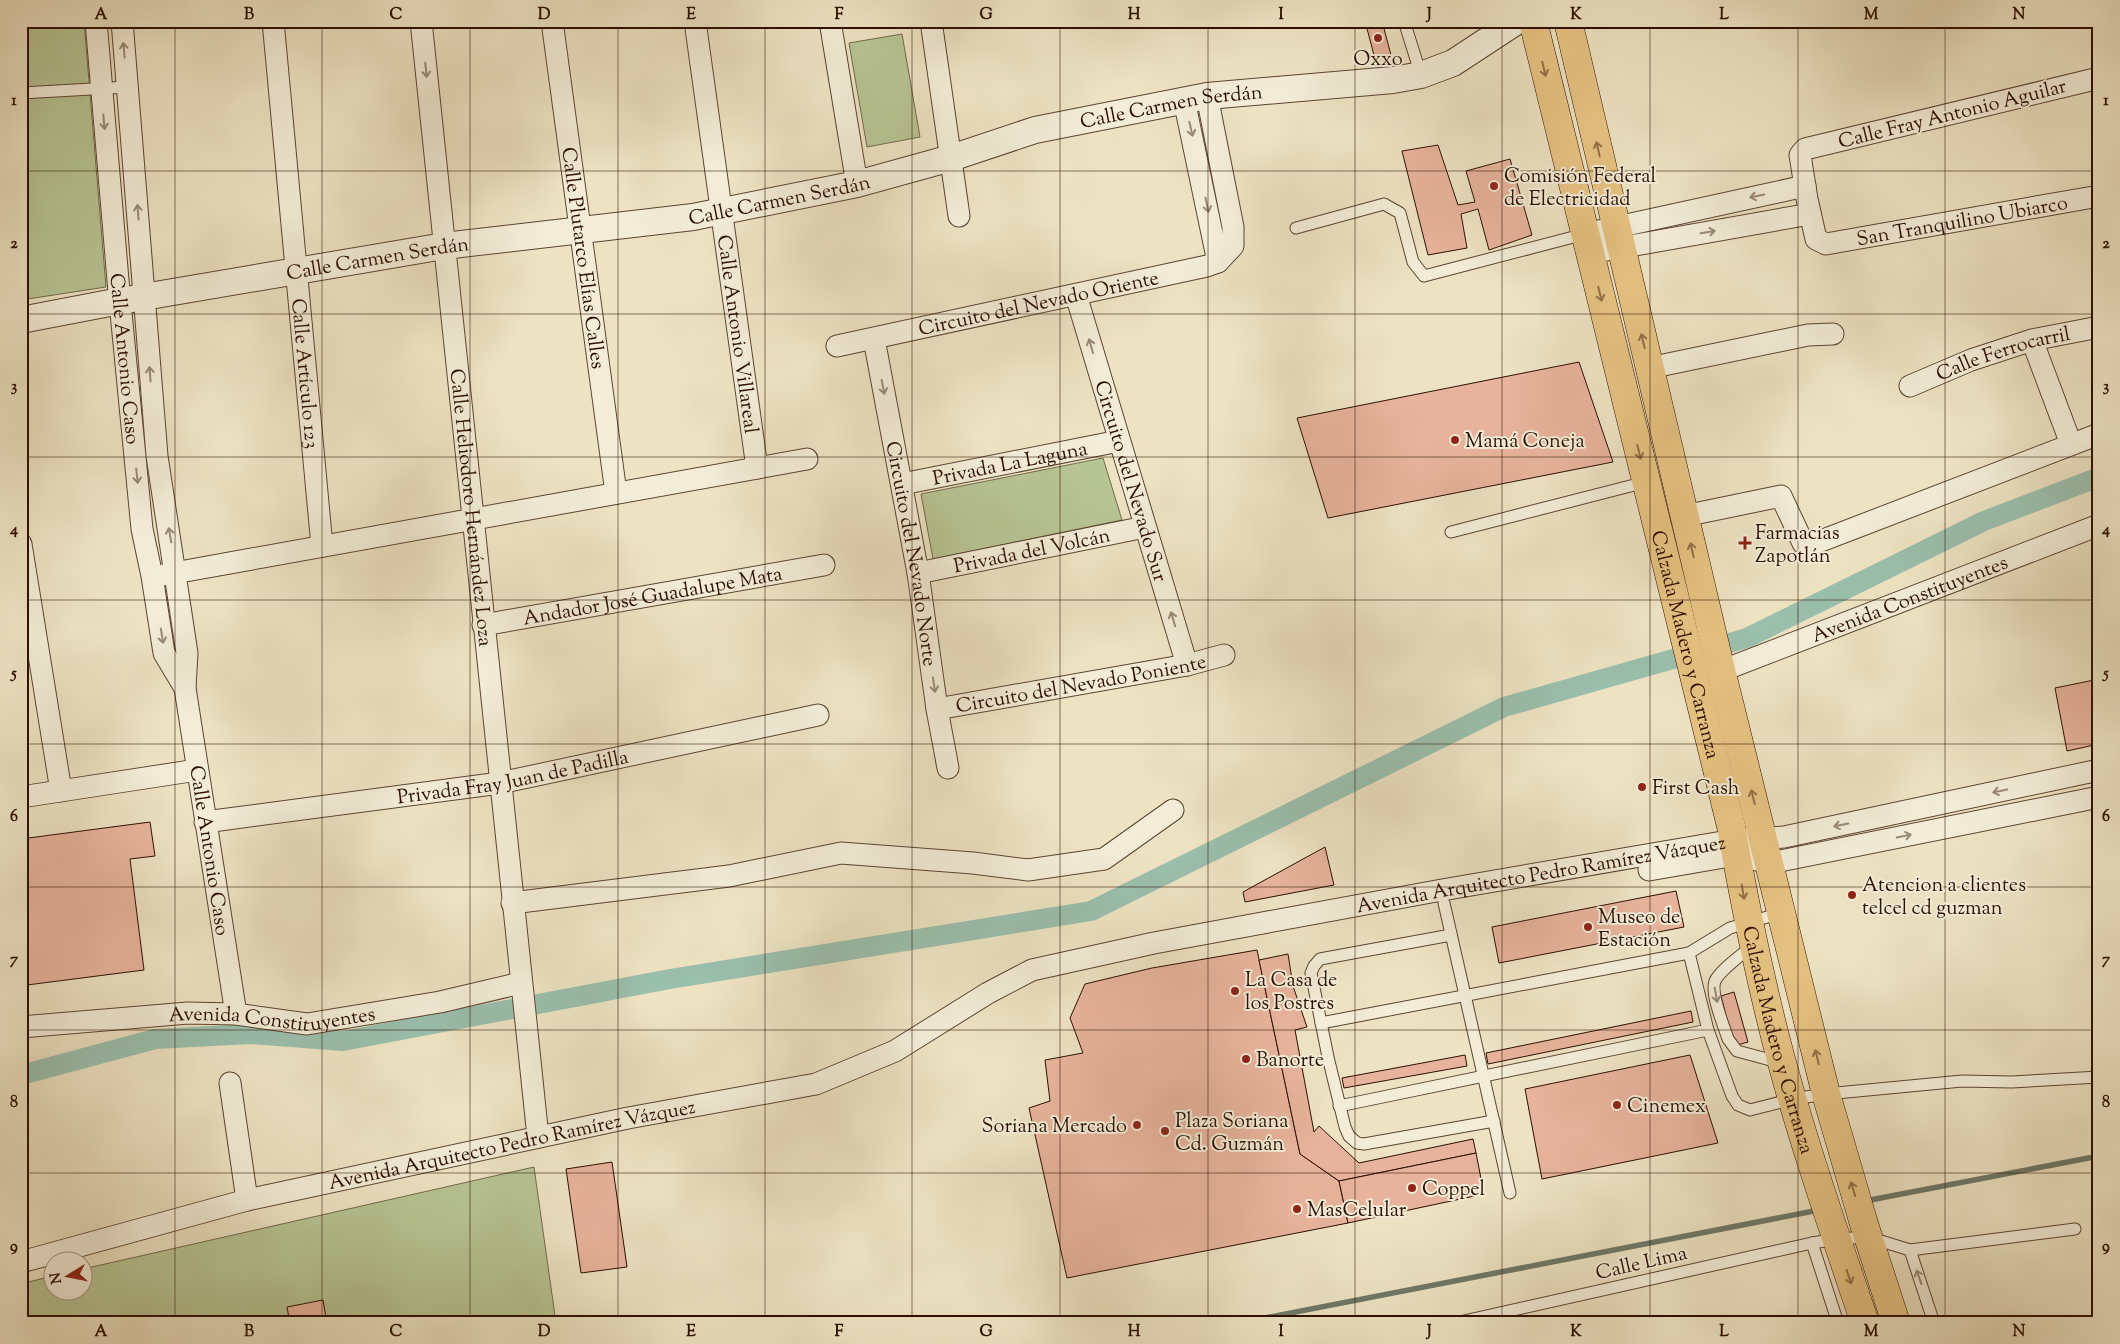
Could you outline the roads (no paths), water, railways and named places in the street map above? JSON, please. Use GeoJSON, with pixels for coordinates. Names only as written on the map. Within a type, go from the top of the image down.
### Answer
{"type":"FeatureCollection","features":[{"type":"Feature","properties":{"kind":"main road","name":"Calzada Madero y Carranza"},"geometry":{"type":"LineString","coordinates":[[1533,21],[1694,674],[1735,848],[1751,934],[1782,1063],[1813,1166],[1827,1237],[1865,1323]]}},
{"type":"Feature","properties":{"kind":"main road","name":"Calzada Madero y Carranza"},"geometry":{"type":"LineString","coordinates":[[1568,21],[1699,579],[1826,1094],[1866,1231],[1896,1323]]}},
{"type":"Feature","properties":{"kind":"main road"},"geometry":{"type":"LineString","coordinates":[[1631,420],[1660,413]]}},
{"type":"Feature","properties":{"kind":"main road"},"geometry":{"type":"LineString","coordinates":[[1672,587],[1699,579]]}},
{"type":"Feature","properties":{"kind":"street","name":"Calle Antonio Caso"},"geometry":{"type":"LineString","coordinates":[[96,21],[101,89],[187,653],[184,688],[236,1014]]}},
{"type":"Feature","properties":{"kind":"street","name":"Calle Antonio Caso"},"geometry":{"type":"LineString","coordinates":[[122,21],[128,87],[132,299],[142,529],[152,576],[164,653],[184,688]]}},
{"type":"Feature","properties":{"kind":"street","name":"Calle Artículo 123"},"geometry":{"type":"LineString","coordinates":[[273,21],[322,546]]}},
{"type":"Feature","properties":{"kind":"street","name":"Calle Heliodoro Hernández Loza"},"geometry":{"type":"LineString","coordinates":[[421,21],[538,1137]]}},
{"type":"Feature","properties":{"kind":"street","name":"Calle Plutarco Elías Calles"},"geometry":{"type":"LineString","coordinates":[[552,21],[616,493]]}},
{"type":"Feature","properties":{"kind":"street","name":"Calle Antonio Villareal"},"geometry":{"type":"LineString","coordinates":[[695,21],[757,468]]}},
{"type":"Feature","properties":{"kind":"street"},"geometry":{"type":"LineString","coordinates":[[830,21],[857,184]]}},
{"type":"Feature","properties":{"kind":"street"},"geometry":{"type":"LineString","coordinates":[[931,21],[959,216]]}},
{"type":"Feature","properties":{"kind":"street","name":"Calle Carmen Serdán"},"geometry":{"type":"LineString","coordinates":[[21,320],[132,299],[444,246],[693,217],[857,184],[950,158],[1035,130],[1196,99],[1394,80],[1421,75],[1453,63],[1517,21]]}},
{"type":"Feature","properties":{"kind":"street","name":"Calle Fray Antonio Aguilar"},"geometry":{"type":"LineString","coordinates":[[1805,186],[1800,155],[1806,149],[2099,78]]}},
{"type":"Feature","properties":{"kind":"street"},"geometry":{"type":"LineString","coordinates":[[1196,99],[1233,227],[1233,246],[1218,262]]}},
{"type":"Feature","properties":{"kind":"street"},"geometry":{"type":"LineString","coordinates":[[1196,99],[1218,262]]}},
{"type":"Feature","properties":{"kind":"street"},"geometry":{"type":"LineString","coordinates":[[1588,243],[1618,237],[1805,186],[1810,214],[1618,237]]}},
{"type":"Feature","properties":{"kind":"street","name":"San Tranquilino Ubiarco"},"geometry":{"type":"LineString","coordinates":[[1810,214],[1816,239],[1826,244],[2099,196]]}},
{"type":"Feature","properties":{"kind":"street","name":"Circuito del Nevado Oriente"},"geometry":{"type":"LineString","coordinates":[[837,346],[1076,295],[1218,262]]}},
{"type":"Feature","properties":{"kind":"street","name":"Circuito del Nevado Sur"},"geometry":{"type":"LineString","coordinates":[[1076,295],[1118,441],[1187,665]]}},
{"type":"Feature","properties":{"kind":"street","name":"Calle Ferrocarril"},"geometry":{"type":"LineString","coordinates":[[1910,386],[1971,360],[2032,340],[2099,327]]}},
{"type":"Feature","properties":{"kind":"street"},"geometry":{"type":"LineString","coordinates":[[1649,368],[1808,335],[1833,334]]}},
{"type":"Feature","properties":{"kind":"street","name":"Circuito del Nevado Norte"},"geometry":{"type":"LineString","coordinates":[[874,339],[918,573],[937,709],[948,768]]}},
{"type":"Feature","properties":{"kind":"street"},"geometry":{"type":"LineString","coordinates":[[2032,340],[2071,444]]}},
{"type":"Feature","properties":{"kind":"street"},"geometry":{"type":"LineString","coordinates":[[1684,516],[1780,496],[1804,543],[1813,544],[2099,434]]}},
{"type":"Feature","properties":{"kind":"street","name":"Privada La Laguna"},"geometry":{"type":"LineString","coordinates":[[902,484],[1118,441]]}},
{"type":"Feature","properties":{"kind":"street"},"geometry":{"type":"LineString","coordinates":[[152,576],[807,459]]}},
{"type":"Feature","properties":{"kind":"street","name":"Avenida Constituyentes"},"geometry":{"type":"LineString","coordinates":[[1720,666],[2099,524]]}},
{"type":"Feature","properties":{"kind":"street","name":"Privada del Volcán"},"geometry":{"type":"LineString","coordinates":[[918,573],[1145,527]]}},
{"type":"Feature","properties":{"kind":"street"},"geometry":{"type":"LineString","coordinates":[[21,544],[61,791]]}},
{"type":"Feature","properties":{"kind":"street","name":"Andador José Guadalupe Mata"},"geometry":{"type":"LineString","coordinates":[[483,625],[824,566]]}},
{"type":"Feature","properties":{"kind":"street","name":"Circuito del Nevado Poniente"},"geometry":{"type":"LineString","coordinates":[[937,709],[1187,665],[1224,655]]}},
{"type":"Feature","properties":{"kind":"street","name":"Privada Fray Juan de Padilla"},"geometry":{"type":"LineString","coordinates":[[205,822],[500,783],[818,715]]}},
{"type":"Feature","properties":{"kind":"street"},"geometry":{"type":"LineString","coordinates":[[21,797],[198,770]]}},
{"type":"Feature","properties":{"kind":"street","name":"Avenida Arquitecto Pedro Ramírez Vázquez"},"geometry":{"type":"LineString","coordinates":[[1767,851],[1789,836],[2099,770]]}},
{"type":"Feature","properties":{"kind":"street"},"geometry":{"type":"LineString","coordinates":[[2039,783],[2044,808]]}},
{"type":"Feature","properties":{"kind":"street","name":"Avenida Arquitecto Pedro Ramírez Vázquez"},"geometry":{"type":"LineString","coordinates":[[21,1262],[247,1200],[628,1118],[816,1084],[895,1051],[988,993],[1032,970],[1154,943],[1735,848],[1767,851],[2044,808],[2099,797]]}},
{"type":"Feature","properties":{"kind":"street"},"geometry":{"type":"LineString","coordinates":[[512,903],[729,876],[841,853],[973,863],[1028,870],[1104,859],[1173,810]]}},
{"type":"Feature","properties":{"kind":"street","name":"Avenida Arquitecto Pedro Ramírez Vázquez"},"geometry":{"type":"LineString","coordinates":[[988,993],[1265,934],[1444,903],[1735,848]]}},
{"type":"Feature","properties":{"kind":"street","name":"Avenida Constituyentes"},"geometry":{"type":"LineString","coordinates":[[21,1027],[188,1013],[236,1014],[307,1024],[521,988]]}},
{"type":"Feature","properties":{"kind":"street"},"geometry":{"type":"LineString","coordinates":[[230,1083],[247,1200]]}},
{"type":"Feature","properties":{"kind":"lane"},"geometry":{"type":"LineString","coordinates":[[1404,21],[1421,75]]}},
{"type":"Feature","properties":{"kind":"lane"},"geometry":{"type":"LineString","coordinates":[[21,93],[128,87]]}},
{"type":"Feature","properties":{"kind":"lane"},"geometry":{"type":"LineString","coordinates":[[1296,228],[1384,204],[1400,213],[1413,262],[1424,276],[1588,243]]}},
{"type":"Feature","properties":{"kind":"lane"},"geometry":{"type":"LineString","coordinates":[[1450,532],[1646,482]]}},
{"type":"Feature","properties":{"kind":"lane"},"geometry":{"type":"LineString","coordinates":[[1444,903],[1510,1193]]}},
{"type":"Feature","properties":{"kind":"lane"},"geometry":{"type":"LineString","coordinates":[[1781,912],[1751,934],[1719,975],[1715,982],[1714,992],[1728,1039],[1737,1051],[1782,1063]]}},
{"type":"Feature","properties":{"kind":"lane"},"geometry":{"type":"LineString","coordinates":[[1321,1023],[1689,953],[1730,928],[1751,934]]}},
{"type":"Feature","properties":{"kind":"lane"},"geometry":{"type":"LineString","coordinates":[[1451,935],[1320,959],[1314,966],[1311,973],[1339,1106],[1349,1136],[1357,1143],[1364,1144],[1494,1121]]}},
{"type":"Feature","properties":{"kind":"lane"},"geometry":{"type":"LineString","coordinates":[[1689,953],[1708,1030],[1732,1096],[1738,1105],[1750,1110],[1793,1099],[1826,1094],[1962,1081],[2012,1082],[2099,1077]]}},
{"type":"Feature","properties":{"kind":"lane"},"geometry":{"type":"LineString","coordinates":[[1339,1106],[1708,1030]]}},
{"type":"Feature","properties":{"kind":"lane"},"geometry":{"type":"LineString","coordinates":[[1934,1323],[1910,1250],[2075,1229]]}},
{"type":"Feature","properties":{"kind":"lane","name":"Calle Lima"},"geometry":{"type":"LineString","coordinates":[[1455,1323],[1827,1237],[1866,1231],[1910,1250]]}},
{"type":"Feature","properties":{"kind":"lane"},"geometry":{"type":"LineString","coordinates":[[1827,1237],[1838,1323]]}},
{"type":"Feature","properties":{"kind":"waterway"},"geometry":{"type":"LineString","coordinates":[[21,1075],[155,1039],[251,1034],[343,1041],[670,979],[1091,911],[1504,707],[1747,638],[1984,521],[2099,477]]}},
{"type":"Feature","properties":{"kind":"waterway"},"geometry":{"type":"LineString","coordinates":[[1865,1201],[2099,1156]]}},
{"type":"Feature","properties":{"kind":"waterway"},"geometry":{"type":"LineString","coordinates":[[1239,1323],[1819,1210]]}},
{"type":"Feature","properties":{"kind":"place","name":"Oxxo"},"geometry":{"type":"Point","coordinates":[1378,38]}},
{"type":"Feature","properties":{"kind":"place","name":"Comisión Federal de Electricidad"},"geometry":{"type":"Point","coordinates":[1494,186]}},
{"type":"Feature","properties":{"kind":"place","name":"Mamá Coneja"},"geometry":{"type":"Point","coordinates":[1455,440]}},
{"type":"Feature","properties":{"kind":"place","name":"Farmacias Zapotlán"},"geometry":{"type":"Point","coordinates":[1745,543]}},
{"type":"Feature","properties":{"kind":"place","name":"First Cash"},"geometry":{"type":"Point","coordinates":[1642,787]}},
{"type":"Feature","properties":{"kind":"place","name":"Atencion a clientes telcel cd guzman"},"geometry":{"type":"Point","coordinates":[1852,895]}},
{"type":"Feature","properties":{"kind":"place","name":"Museo de Estación"},"geometry":{"type":"Point","coordinates":[1588,927]}},
{"type":"Feature","properties":{"kind":"place","name":"La Casa de los Postres"},"geometry":{"type":"Point","coordinates":[1235,991]}},
{"type":"Feature","properties":{"kind":"place","name":"Banorte"},"geometry":{"type":"Point","coordinates":[1246,1059]}},
{"type":"Feature","properties":{"kind":"place","name":"Cinemex"},"geometry":{"type":"Point","coordinates":[1617,1105]}},
{"type":"Feature","properties":{"kind":"place","name":"Soriana Mercado"},"geometry":{"type":"Point","coordinates":[1137,1125]}},
{"type":"Feature","properties":{"kind":"place","name":"Plaza Soriana Cd. Guzmán"},"geometry":{"type":"Point","coordinates":[1165,1131]}},
{"type":"Feature","properties":{"kind":"place","name":"Coppel"},"geometry":{"type":"Point","coordinates":[1412,1188]}},
{"type":"Feature","properties":{"kind":"place","name":"MasCelular"},"geometry":{"type":"Point","coordinates":[1297,1209]}}]}
